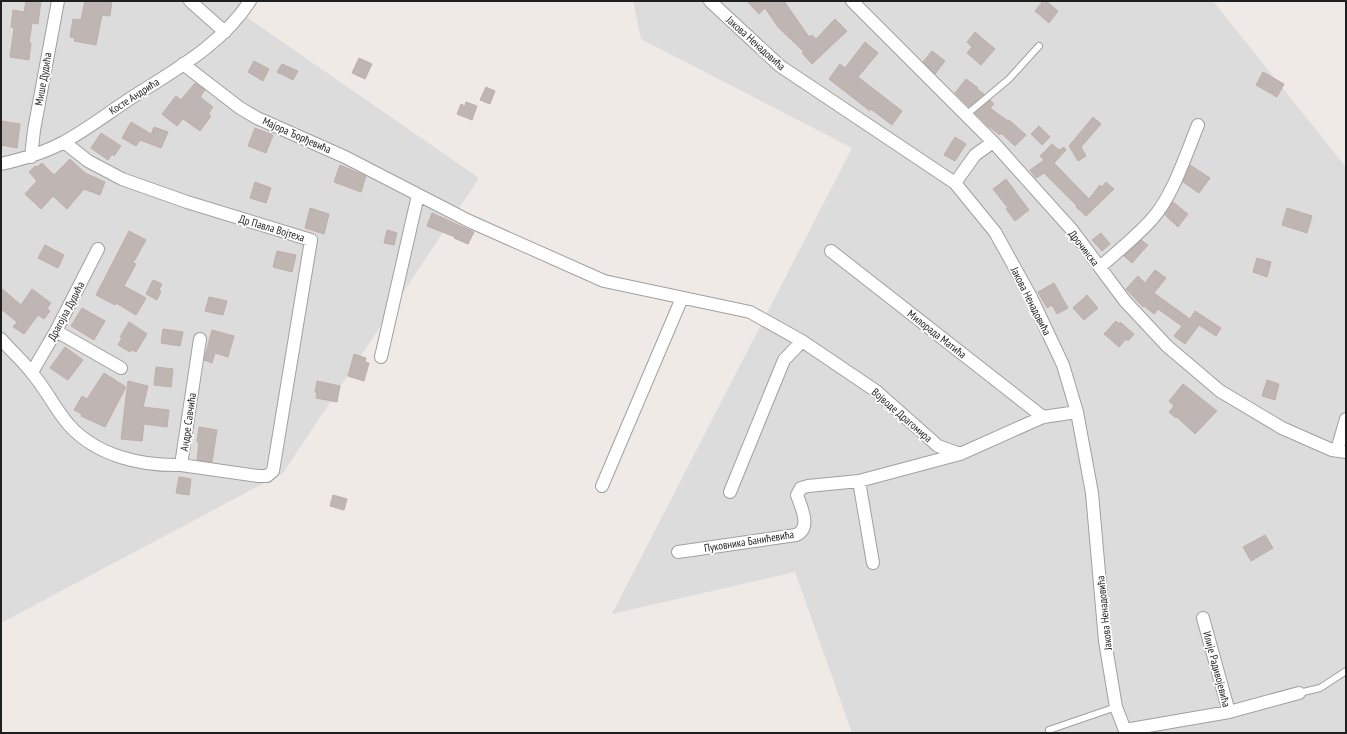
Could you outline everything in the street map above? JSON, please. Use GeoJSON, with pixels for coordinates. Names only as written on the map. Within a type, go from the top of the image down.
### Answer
{"type":"FeatureCollection","features":[{"type":"Feature","properties":{"kind":"street","name":"Мише Дудића"},"geometry":{"type":"LineString","coordinates":[[31,157],[34,130],[58,1]]}},
{"type":"Feature","properties":{"kind":"street"},"geometry":{"type":"LineString","coordinates":[[190,1],[225,32]]}},
{"type":"Feature","properties":{"kind":"street","name":"Косте Андрића"},"geometry":{"type":"LineString","coordinates":[[1,164],[31,157],[64,142],[206,49],[242,14],[250,1]]}},
{"type":"Feature","properties":{"kind":"street","name":"Јакова Ненадовића"},"geometry":{"type":"LineString","coordinates":[[710,1],[780,66],[955,183],[995,232],[1031,297],[1062,365],[1077,412],[1092,493],[1105,641],[1116,707],[1126,731]]}},
{"type":"Feature","properties":{"kind":"street","name":"Дрочинска"},"geometry":{"type":"LineString","coordinates":[[852,1],[993,142],[1072,230],[1126,301],[1167,346],[1220,391],[1282,428],[1332,450],[1342,451]]}},
{"type":"Feature","properties":{"kind":"street","name":"Мајора Ђорђевића"},"geometry":{"type":"LineString","coordinates":[[183,64],[240,108],[257,118],[345,156],[469,221],[604,281]]}},
{"type":"Feature","properties":{"kind":"street"},"geometry":{"type":"LineString","coordinates":[[1100,267],[1152,219],[1172,186],[1198,125]]}},
{"type":"Feature","properties":{"kind":"street","name":"Др Павла Војтеха"},"geometry":{"type":"LineString","coordinates":[[64,142],[88,161],[122,179],[188,202],[311,240],[273,471],[267,476],[258,476],[182,465]]}},
{"type":"Feature","properties":{"kind":"street"},"geometry":{"type":"LineString","coordinates":[[955,183],[974,155],[993,142]]}},
{"type":"Feature","properties":{"kind":"street"},"geometry":{"type":"LineString","coordinates":[[381,357],[418,195]]}},
{"type":"Feature","properties":{"kind":"street","name":"Драгојла Дудића"},"geometry":{"type":"LineString","coordinates":[[32,372],[56,332],[98,249]]}},
{"type":"Feature","properties":{"kind":"street","name":"Милорада Матића"},"geometry":{"type":"LineString","coordinates":[[831,251],[1043,417]]}},
{"type":"Feature","properties":{"kind":"street","name":"Војводе Драгомира"},"geometry":{"type":"LineString","coordinates":[[604,281],[750,312],[802,341],[876,391],[938,446],[960,454]]}},
{"type":"Feature","properties":{"kind":"street"},"geometry":{"type":"LineString","coordinates":[[602,486],[682,298]]}},
{"type":"Feature","properties":{"kind":"street"},"geometry":{"type":"LineString","coordinates":[[56,332],[122,368]]}},
{"type":"Feature","properties":{"kind":"street","name":"Андре Савчића"},"geometry":{"type":"LineString","coordinates":[[1,339],[32,372],[68,424],[84,440],[104,452],[130,459],[170,465],[182,465],[200,339]]}},
{"type":"Feature","properties":{"kind":"street"},"geometry":{"type":"LineString","coordinates":[[730,492],[784,360],[802,341]]}},
{"type":"Feature","properties":{"kind":"street"},"geometry":{"type":"LineString","coordinates":[[960,454],[1043,417],[1077,412]]}},
{"type":"Feature","properties":{"kind":"street"},"geometry":{"type":"LineString","coordinates":[[1342,451],[1346,420]]}},
{"type":"Feature","properties":{"kind":"street","name":"Пуковника Банићевића"},"geometry":{"type":"LineString","coordinates":[[678,552],[796,535],[802,531],[805,524],[797,495],[801,488],[859,481],[960,454]]}},
{"type":"Feature","properties":{"kind":"street"},"geometry":{"type":"LineString","coordinates":[[859,481],[873,563]]}},
{"type":"Feature","properties":{"kind":"street","name":"Илије Радивојевића"},"geometry":{"type":"LineString","coordinates":[[1126,731],[1229,712],[1203,618]]}},
{"type":"Feature","properties":{"kind":"street"},"geometry":{"type":"LineString","coordinates":[[1229,712],[1299,693]]}},
{"type":"Feature","properties":{"kind":"lane"},"geometry":{"type":"LineString","coordinates":[[966,115],[1009,79],[1039,46]]}},
{"type":"Feature","properties":{"kind":"lane"},"geometry":{"type":"LineString","coordinates":[[1299,693],[1320,688],[1346,671]]}},
{"type":"Feature","properties":{"kind":"lane"},"geometry":{"type":"LineString","coordinates":[[1049,730],[1116,707]]}},
{"type":"Feature","properties":{"kind":"shaded area"},"geometry":{"type":"Polygon","coordinates":[[[1,1],[256,1],[242,14],[479,178],[283,473],[1,623],[1,1]]]}},
{"type":"Feature","properties":{"kind":"shaded area"},"geometry":{"type":"Polygon","coordinates":[[[633,1],[1213,1],[1346,167],[1346,733],[852,733],[795,572],[612,614],[852,148],[641,39],[633,1]]]}},
{"type":"Feature","properties":{"kind":"building"},"geometry":{"type":"Polygon","coordinates":[[[26,1],[41,1],[38,24],[32,23],[29,43],[31,43],[29,60],[10,57],[14,28],[11,27],[13,10],[24,12],[26,1]]]}},
{"type":"Feature","properties":{"kind":"building"},"geometry":{"type":"Polygon","coordinates":[[[85,1],[112,1],[110,16],[102,15],[96,45],[74,41],[75,38],[70,37],[73,19],[81,20],[85,1]]]}},
{"type":"Feature","properties":{"kind":"building"},"geometry":{"type":"Polygon","coordinates":[[[747,1],[784,1],[809,37],[812,35],[816,39],[835,19],[847,31],[812,64],[802,53],[804,52],[778,27],[765,8],[759,14],[747,1]]]}},
{"type":"Feature","properties":{"kind":"building"},"geometry":{"type":"Polygon","coordinates":[[[1043,1],[1046,1],[1058,11],[1049,23],[1035,11],[1043,1]]]}},
{"type":"Feature","properties":{"kind":"building"},"geometry":{"type":"Polygon","coordinates":[[[975,32],[995,49],[981,65],[967,53],[972,47],[967,42],[975,32]]]}},
{"type":"Feature","properties":{"kind":"building"},"geometry":{"type":"Polygon","coordinates":[[[865,42],[878,53],[858,77],[902,111],[892,125],[871,109],[870,111],[829,79],[840,64],[845,68],[865,42]]]}},
{"type":"Feature","properties":{"kind":"building"},"geometry":{"type":"Polygon","coordinates":[[[932,51],[945,61],[935,74],[923,62],[932,51]]]}},
{"type":"Feature","properties":{"kind":"building"},"geometry":{"type":"Polygon","coordinates":[[[359,58],[372,64],[365,79],[352,73],[359,58]]]}},
{"type":"Feature","properties":{"kind":"building"},"geometry":{"type":"Polygon","coordinates":[[[254,61],[269,69],[263,81],[248,72],[254,61]]]}},
{"type":"Feature","properties":{"kind":"building"},"geometry":{"type":"Polygon","coordinates":[[[282,64],[298,71],[293,80],[277,72],[282,64]]]}},
{"type":"Feature","properties":{"kind":"building"},"geometry":{"type":"Polygon","coordinates":[[[1263,72],[1284,84],[1277,97],[1256,85],[1263,72]]]}},
{"type":"Feature","properties":{"kind":"building"},"geometry":{"type":"Polygon","coordinates":[[[966,79],[984,94],[969,107],[955,93],[966,79]]]}},
{"type":"Feature","properties":{"kind":"building"},"geometry":{"type":"Polygon","coordinates":[[[195,83],[205,90],[200,97],[213,107],[208,114],[211,116],[200,131],[183,119],[177,126],[162,114],[176,96],[181,100],[195,83]]]}},
{"type":"Feature","properties":{"kind":"building"},"geometry":{"type":"Polygon","coordinates":[[[486,87],[495,91],[490,104],[480,100],[486,87]]]}},
{"type":"Feature","properties":{"kind":"building"},"geometry":{"type":"Polygon","coordinates":[[[990,100],[994,104],[990,108],[1008,121],[1009,120],[1026,135],[1015,146],[1001,133],[1000,135],[988,126],[975,113],[990,100]]]}},
{"type":"Feature","properties":{"kind":"building"},"geometry":{"type":"Polygon","coordinates":[[[466,102],[477,106],[472,120],[457,114],[461,104],[465,106],[466,102]]]}},
{"type":"Feature","properties":{"kind":"building"},"geometry":{"type":"Polygon","coordinates":[[[1093,117],[1101,124],[1081,147],[1086,156],[1078,161],[1069,146],[1093,117]]]}},
{"type":"Feature","properties":{"kind":"building"},"geometry":{"type":"Polygon","coordinates":[[[1,121],[20,124],[17,148],[1,145],[1,121]]]}},
{"type":"Feature","properties":{"kind":"building"},"geometry":{"type":"Polygon","coordinates":[[[131,122],[151,134],[154,127],[168,132],[161,148],[140,140],[136,146],[122,138],[131,122]]]}},
{"type":"Feature","properties":{"kind":"building"},"geometry":{"type":"Polygon","coordinates":[[[1039,126],[1050,137],[1042,145],[1031,134],[1039,126]]]}},
{"type":"Feature","properties":{"kind":"building"},"geometry":{"type":"Polygon","coordinates":[[[255,128],[273,135],[266,153],[248,146],[255,128]]]}},
{"type":"Feature","properties":{"kind":"building"},"geometry":{"type":"Polygon","coordinates":[[[101,133],[121,146],[114,156],[112,154],[108,160],[91,148],[101,133]]]}},
{"type":"Feature","properties":{"kind":"building"},"geometry":{"type":"Polygon","coordinates":[[[955,137],[966,144],[955,161],[944,155],[955,137]]]}},
{"type":"Feature","properties":{"kind":"building"},"geometry":{"type":"Polygon","coordinates":[[[1052,144],[1059,150],[1064,147],[1066,150],[1054,163],[1089,199],[1100,185],[1102,187],[1106,182],[1114,189],[1086,216],[1044,173],[1036,178],[1030,170],[1044,160],[1040,156],[1052,144]]]}},
{"type":"Feature","properties":{"kind":"building"},"geometry":{"type":"Polygon","coordinates":[[[70,159],[85,173],[105,182],[100,195],[84,189],[67,209],[53,196],[41,209],[25,194],[37,181],[29,172],[35,166],[37,167],[42,163],[54,175],[70,159]]]}},
{"type":"Feature","properties":{"kind":"building"},"geometry":{"type":"Polygon","coordinates":[[[340,165],[366,176],[361,192],[334,182],[340,165]]]}},
{"type":"Feature","properties":{"kind":"building"},"geometry":{"type":"Polygon","coordinates":[[[1190,165],[1210,178],[1199,193],[1183,182],[1190,165]]]}},
{"type":"Feature","properties":{"kind":"building"},"geometry":{"type":"Polygon","coordinates":[[[1006,179],[1029,210],[1015,221],[1006,209],[1008,208],[993,189],[1006,179]]]}},
{"type":"Feature","properties":{"kind":"building"},"geometry":{"type":"Polygon","coordinates":[[[255,182],[271,188],[266,203],[250,198],[255,182]]]}},
{"type":"Feature","properties":{"kind":"building"},"geometry":{"type":"Polygon","coordinates":[[[1173,202],[1188,214],[1178,227],[1165,215],[1173,202]]]}},
{"type":"Feature","properties":{"kind":"building"},"geometry":{"type":"Polygon","coordinates":[[[310,208],[329,214],[324,234],[305,228],[310,208]]]}},
{"type":"Feature","properties":{"kind":"building"},"geometry":{"type":"Polygon","coordinates":[[[1287,208],[1312,216],[1307,233],[1282,225],[1287,208]]]}},
{"type":"Feature","properties":{"kind":"building"},"geometry":{"type":"Polygon","coordinates":[[[432,213],[474,232],[468,244],[427,226],[432,213]]]}},
{"type":"Feature","properties":{"kind":"building"},"geometry":{"type":"Polygon","coordinates":[[[387,230],[397,233],[394,245],[384,243],[387,230]]]}},
{"type":"Feature","properties":{"kind":"building"},"geometry":{"type":"Polygon","coordinates":[[[129,231],[146,240],[133,263],[136,264],[124,286],[146,298],[136,315],[116,303],[115,305],[96,295],[129,231]]]}},
{"type":"Feature","properties":{"kind":"building"},"geometry":{"type":"Polygon","coordinates":[[[1101,233],[1110,244],[1102,251],[1092,240],[1101,233]]]}},
{"type":"Feature","properties":{"kind":"building"},"geometry":{"type":"Polygon","coordinates":[[[1141,240],[1148,245],[1132,263],[1124,256],[1141,240]]]}},
{"type":"Feature","properties":{"kind":"building"},"geometry":{"type":"Polygon","coordinates":[[[45,245],[64,255],[58,268],[38,258],[45,245]]]}},
{"type":"Feature","properties":{"kind":"building"},"geometry":{"type":"Polygon","coordinates":[[[277,251],[296,255],[292,272],[273,267],[277,251]]]}},
{"type":"Feature","properties":{"kind":"building"},"geometry":{"type":"Polygon","coordinates":[[[1257,258],[1271,262],[1267,277],[1253,272],[1257,258]]]}},
{"type":"Feature","properties":{"kind":"building"},"geometry":{"type":"Polygon","coordinates":[[[1155,270],[1166,278],[1154,293],[1190,319],[1195,311],[1221,328],[1216,336],[1199,325],[1185,344],[1174,336],[1182,326],[1158,309],[1154,314],[1144,306],[1143,307],[1126,289],[1138,276],[1145,283],[1155,270]]]}},
{"type":"Feature","properties":{"kind":"building"},"geometry":{"type":"Polygon","coordinates":[[[153,280],[162,284],[157,300],[146,294],[153,280]]]}},
{"type":"Feature","properties":{"kind":"building"},"geometry":{"type":"Polygon","coordinates":[[[1054,283],[1068,308],[1057,314],[1052,305],[1047,308],[1038,292],[1054,283]]]}},
{"type":"Feature","properties":{"kind":"building"},"geometry":{"type":"Polygon","coordinates":[[[1,288],[21,305],[32,289],[51,303],[47,309],[50,311],[44,319],[38,315],[24,334],[13,327],[17,322],[1,309],[1,288]]]}},
{"type":"Feature","properties":{"kind":"building"},"geometry":{"type":"Polygon","coordinates":[[[1087,295],[1098,308],[1084,320],[1073,308],[1087,295]]]}},
{"type":"Feature","properties":{"kind":"building"},"geometry":{"type":"Polygon","coordinates":[[[209,297],[227,301],[223,315],[205,311],[209,297]]]}},
{"type":"Feature","properties":{"kind":"building"},"geometry":{"type":"Polygon","coordinates":[[[82,308],[105,321],[94,340],[71,326],[82,308]]]}},
{"type":"Feature","properties":{"kind":"building"},"geometry":{"type":"Polygon","coordinates":[[[1116,321],[1119,324],[1120,322],[1134,334],[1128,341],[1126,339],[1119,347],[1104,334],[1116,321]]]}},
{"type":"Feature","properties":{"kind":"building"},"geometry":{"type":"Polygon","coordinates":[[[129,322],[147,334],[136,352],[132,350],[130,352],[118,345],[122,338],[120,337],[129,322]]]}},
{"type":"Feature","properties":{"kind":"building"},"geometry":{"type":"Polygon","coordinates":[[[163,329],[183,332],[180,346],[161,343],[163,329]]]}},
{"type":"Feature","properties":{"kind":"building"},"geometry":{"type":"Polygon","coordinates":[[[212,330],[234,336],[228,357],[215,353],[212,363],[204,360],[212,330]]]}},
{"type":"Feature","properties":{"kind":"building"},"geometry":{"type":"Polygon","coordinates":[[[65,347],[83,360],[68,380],[50,368],[65,347]]]}},
{"type":"Feature","properties":{"kind":"building"},"geometry":{"type":"Polygon","coordinates":[[[354,354],[366,358],[365,362],[369,363],[364,381],[348,376],[354,354]]]}},
{"type":"Feature","properties":{"kind":"building"},"geometry":{"type":"Polygon","coordinates":[[[156,367],[173,369],[171,387],[154,385],[156,367]]]}},
{"type":"Feature","properties":{"kind":"building"},"geometry":{"type":"Polygon","coordinates":[[[104,373],[126,387],[105,427],[81,416],[82,414],[74,410],[82,396],[87,399],[104,373]]]}},
{"type":"Feature","properties":{"kind":"building"},"geometry":{"type":"Polygon","coordinates":[[[1267,380],[1279,384],[1275,400],[1262,396],[1267,380]]]}},
{"type":"Feature","properties":{"kind":"building"},"geometry":{"type":"Polygon","coordinates":[[[128,381],[148,386],[143,407],[169,410],[167,427],[144,424],[142,441],[121,439],[128,381]]]}},
{"type":"Feature","properties":{"kind":"building"},"geometry":{"type":"Polygon","coordinates":[[[317,381],[340,386],[337,402],[316,398],[317,392],[315,392],[317,381]]]}},
{"type":"Feature","properties":{"kind":"building"},"geometry":{"type":"Polygon","coordinates":[[[1183,384],[1217,411],[1195,434],[1177,417],[1176,418],[1169,412],[1174,406],[1169,401],[1183,384]]]}},
{"type":"Feature","properties":{"kind":"building"},"geometry":{"type":"Polygon","coordinates":[[[199,427],[217,430],[212,462],[197,460],[199,427]]]}},
{"type":"Feature","properties":{"kind":"building"},"geometry":{"type":"Polygon","coordinates":[[[179,477],[191,479],[189,495],[176,493],[179,477]]]}},
{"type":"Feature","properties":{"kind":"building"},"geometry":{"type":"Polygon","coordinates":[[[333,495],[347,499],[344,510],[330,506],[333,495]]]}},
{"type":"Feature","properties":{"kind":"building"},"geometry":{"type":"Polygon","coordinates":[[[1265,535],[1273,548],[1251,561],[1243,547],[1265,535]]]}}]}
